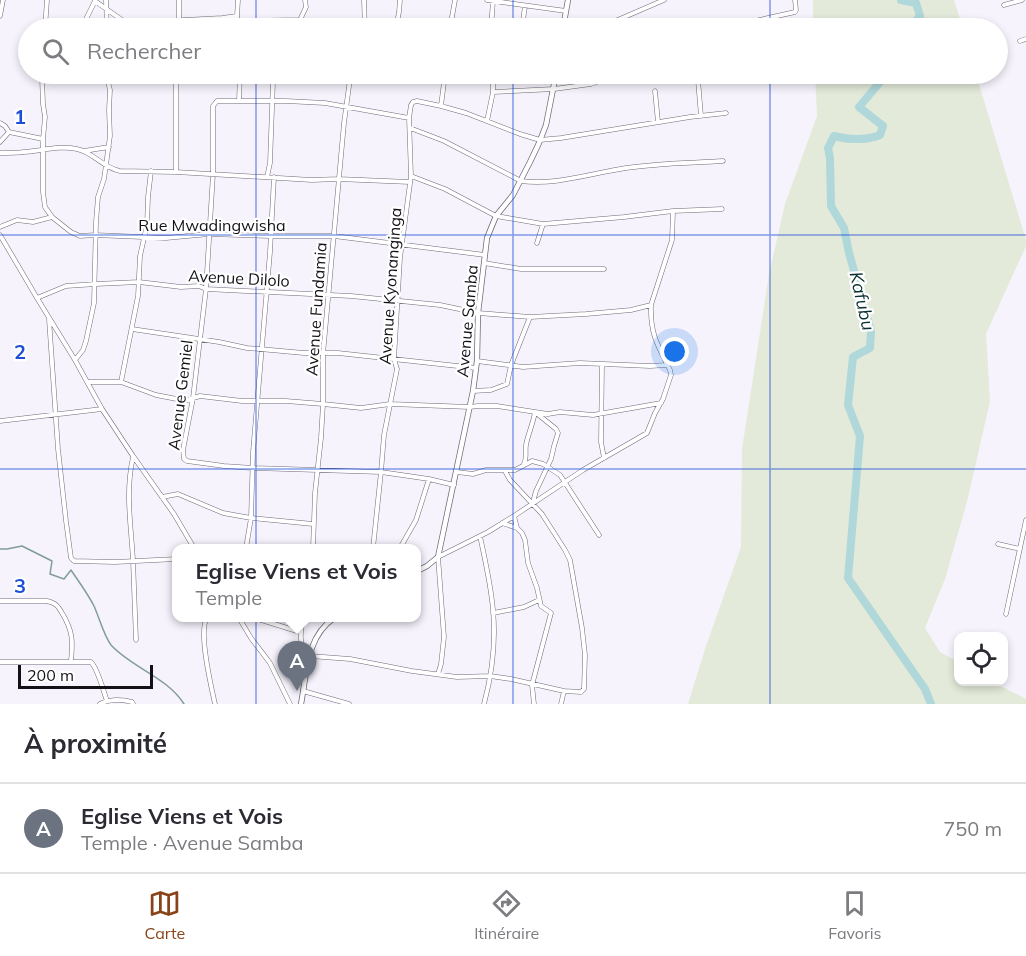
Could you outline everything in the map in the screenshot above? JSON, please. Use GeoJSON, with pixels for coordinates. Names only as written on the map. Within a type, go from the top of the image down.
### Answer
{"type":"FeatureCollection","features":[{"type":"Feature","properties":{"kind":"street"},"geometry":{"type":"LineString","coordinates":[[0,16],[3,0]]}},
{"type":"Feature","properties":{"kind":"street"},"geometry":{"type":"LineString","coordinates":[[46,18],[47,0]]}},
{"type":"Feature","properties":{"kind":"street"},"geometry":{"type":"LineString","coordinates":[[106,0],[106,18]]}},
{"type":"Feature","properties":{"kind":"street"},"geometry":{"type":"LineString","coordinates":[[179,0],[180,18]]}},
{"type":"Feature","properties":{"kind":"street"},"geometry":{"type":"LineString","coordinates":[[238,0],[238,18]]}},
{"type":"Feature","properties":{"kind":"street"},"geometry":{"type":"LineString","coordinates":[[301,18],[306,8],[305,0]]}},
{"type":"Feature","properties":{"kind":"street"},"geometry":{"type":"LineString","coordinates":[[364,0],[365,18]]}},
{"type":"Feature","properties":{"kind":"street"},"geometry":{"type":"LineString","coordinates":[[398,18],[400,0]]}},
{"type":"Feature","properties":{"kind":"street"},"geometry":{"type":"LineString","coordinates":[[452,18],[455,0]]}},
{"type":"Feature","properties":{"kind":"street"},"geometry":{"type":"LineString","coordinates":[[487,0],[566,11]]}},
{"type":"Feature","properties":{"kind":"street"},"geometry":{"type":"LineString","coordinates":[[565,18],[568,0]]}},
{"type":"Feature","properties":{"kind":"street"},"geometry":{"type":"LineString","coordinates":[[622,18],[663,0]]}},
{"type":"Feature","properties":{"kind":"street"},"geometry":{"type":"LineString","coordinates":[[766,18],[795,12],[795,0]]}},
{"type":"Feature","properties":{"kind":"street"},"geometry":{"type":"LineString","coordinates":[[1004,5],[1022,0]]}},
{"type":"Feature","properties":{"kind":"street"},"geometry":{"type":"LineString","coordinates":[[86,18],[95,1],[120,18]]}},
{"type":"Feature","properties":{"kind":"street"},"geometry":{"type":"LineString","coordinates":[[492,18],[493,1]]}},
{"type":"Feature","properties":{"kind":"street"},"geometry":{"type":"LineString","coordinates":[[523,18],[525,6]]}},
{"type":"Feature","properties":{"kind":"street"},"geometry":{"type":"LineString","coordinates":[[1020,41],[1026,39]]}},
{"type":"Feature","properties":{"kind":"street"},"geometry":{"type":"LineString","coordinates":[[0,227],[17,220],[33,222],[52,217],[45,207],[44,199],[45,117],[42,84]]}},
{"type":"Feature","properties":{"kind":"street"},"geometry":{"type":"LineString","coordinates":[[75,360],[83,350],[86,341],[96,284],[95,235],[98,197],[104,179],[109,147],[111,97],[108,84]]}},
{"type":"Feature","properties":{"kind":"street"},"geometry":{"type":"LineString","coordinates":[[176,84],[176,171]]}},
{"type":"Feature","properties":{"kind":"street"},"geometry":{"type":"LineString","coordinates":[[240,84],[239,101],[325,103],[410,118]]}},
{"type":"Feature","properties":{"kind":"street"},"geometry":{"type":"LineString","coordinates":[[267,177],[270,163],[273,84]]}},
{"type":"Feature","properties":{"kind":"street","name":"Avenue Fundamia"},"geometry":{"type":"LineString","coordinates":[[313,544],[323,404],[323,354],[338,179],[349,84]]}},
{"type":"Feature","properties":{"kind":"street"},"geometry":{"type":"LineString","coordinates":[[444,84],[441,106],[540,140],[726,113]]}},
{"type":"Feature","properties":{"kind":"street"},"geometry":{"type":"LineString","coordinates":[[488,121],[493,84]]}},
{"type":"Feature","properties":{"kind":"street","name":"Avenue Samba"},"geometry":{"type":"LineString","coordinates":[[438,557],[474,391],[478,313],[488,238],[496,216],[513,195],[540,140],[546,125],[555,84]]}},
{"type":"Feature","properties":{"kind":"street"},"geometry":{"type":"LineString","coordinates":[[493,92],[554,89],[591,84]]}},
{"type":"Feature","properties":{"kind":"street"},"geometry":{"type":"LineString","coordinates":[[698,84],[701,116]]}},
{"type":"Feature","properties":{"kind":"street"},"geometry":{"type":"LineString","coordinates":[[655,91],[658,122]]}},
{"type":"Feature","properties":{"kind":"street","name":"Avenue Gemiel"},"geometry":{"type":"LineString","coordinates":[[239,101],[217,101],[213,106],[213,174],[206,289],[193,398],[183,450],[184,459],[253,468],[381,472],[429,479],[454,486]]}},
{"type":"Feature","properties":{"kind":"street","name":"Avenue Kyonanginga"},"geometry":{"type":"LineString","coordinates":[[374,544],[384,435],[397,369],[394,359],[402,245],[411,176],[411,105],[417,101],[441,106]]}},
{"type":"Feature","properties":{"kind":"street"},"geometry":{"type":"LineString","coordinates":[[0,123],[9,132],[43,139]]}},
{"type":"Feature","properties":{"kind":"street"},"geometry":{"type":"LineString","coordinates":[[410,128],[444,141],[521,181],[532,183],[628,167],[723,161]]}},
{"type":"Feature","properties":{"kind":"street"},"geometry":{"type":"LineString","coordinates":[[0,142],[9,132]]}},
{"type":"Feature","properties":{"kind":"street"},"geometry":{"type":"LineString","coordinates":[[83,151],[109,147]]}},
{"type":"Feature","properties":{"kind":"street"},"geometry":{"type":"LineString","coordinates":[[0,153],[69,148],[83,151],[112,170],[120,171],[176,171],[312,180],[410,182]]}},
{"type":"Feature","properties":{"kind":"street"},"geometry":{"type":"LineString","coordinates":[[121,382],[139,282],[140,256],[147,225],[151,171]]}},
{"type":"Feature","properties":{"kind":"street"},"geometry":{"type":"LineString","coordinates":[[411,176],[445,189],[496,216],[543,224],[673,211],[722,209]]}},
{"type":"Feature","properties":{"kind":"street"},"geometry":{"type":"LineString","coordinates":[[247,544],[251,518],[274,177]]}},
{"type":"Feature","properties":{"kind":"street"},"geometry":{"type":"LineString","coordinates":[[421,569],[434,562],[438,557],[514,516],[565,482],[647,433],[671,375],[654,337],[651,305],[672,240],[673,211]]}},
{"type":"Feature","properties":{"kind":"street","name":"Rue Mwadingwisha"},"geometry":{"type":"LineString","coordinates":[[52,217],[80,236],[144,238],[209,234],[334,236],[485,255]]}},
{"type":"Feature","properties":{"kind":"street"},"geometry":{"type":"LineString","coordinates":[[537,243],[543,224]]}},
{"type":"Feature","properties":{"kind":"street"},"geometry":{"type":"LineString","coordinates":[[0,235],[102,408],[191,544]]}},
{"type":"Feature","properties":{"kind":"street"},"geometry":{"type":"LineString","coordinates":[[484,263],[521,269],[604,269]]}},
{"type":"Feature","properties":{"kind":"street","name":"Avenue Dilolo"},"geometry":{"type":"LineString","coordinates":[[37,298],[66,286],[139,282],[181,287],[197,286],[206,289],[351,296],[440,305],[478,313],[530,317],[631,310],[651,305]]}},
{"type":"Feature","properties":{"kind":"street"},"geometry":{"type":"LineString","coordinates":[[49,317],[55,415],[70,555],[74,561],[115,562],[172,558]]}},
{"type":"Feature","properties":{"kind":"street"},"geometry":{"type":"LineString","coordinates":[[474,391],[491,390],[507,384],[511,364],[530,317]]}},
{"type":"Feature","properties":{"kind":"street"},"geometry":{"type":"LineString","coordinates":[[132,329],[247,348],[323,354],[338,353],[476,368]]}},
{"type":"Feature","properties":{"kind":"street"},"geometry":{"type":"LineString","coordinates":[[477,361],[524,367],[579,363],[667,365]]}},
{"type":"Feature","properties":{"kind":"street"},"geometry":{"type":"LineString","coordinates":[[602,365],[601,442],[604,458]]}},
{"type":"Feature","properties":{"kind":"street"},"geometry":{"type":"LineString","coordinates":[[88,381],[121,382],[144,391],[187,400],[200,396],[361,408],[390,404],[496,406],[548,414],[560,412],[593,415],[661,403]]}},
{"type":"Feature","properties":{"kind":"street"},"geometry":{"type":"LineString","coordinates":[[0,421],[102,408]]}},
{"type":"Feature","properties":{"kind":"street"},"geometry":{"type":"LineString","coordinates":[[524,466],[527,442],[535,412]]}},
{"type":"Feature","properties":{"kind":"street"},"geometry":{"type":"LineString","coordinates":[[533,503],[558,436],[558,430],[535,412]]}},
{"type":"Feature","properties":{"kind":"street"},"geometry":{"type":"LineString","coordinates":[[133,456],[128,489],[136,639]]}},
{"type":"Feature","properties":{"kind":"street"},"geometry":{"type":"LineString","coordinates":[[457,472],[473,474],[486,470],[515,470],[532,461],[548,466],[560,475],[599,535]]}},
{"type":"Feature","properties":{"kind":"street"},"geometry":{"type":"LineString","coordinates":[[302,622],[300,632],[302,647],[310,656],[350,659],[412,671],[468,678],[490,676],[564,691],[581,692],[584,688],[585,655],[568,555],[542,514],[510,480],[505,471]]}},
{"type":"Feature","properties":{"kind":"street"},"geometry":{"type":"LineString","coordinates":[[402,544],[416,520],[429,479]]}},
{"type":"Feature","properties":{"kind":"street"},"geometry":{"type":"LineString","coordinates":[[162,497],[178,494],[223,513],[313,524]]}},
{"type":"Feature","properties":{"kind":"street"},"geometry":{"type":"LineString","coordinates":[[514,516],[517,528]]}},
{"type":"Feature","properties":{"kind":"street"},"geometry":{"type":"LineString","coordinates":[[1006,614],[1026,520]]}},
{"type":"Feature","properties":{"kind":"street"},"geometry":{"type":"LineString","coordinates":[[502,523],[522,532],[528,563],[541,606],[551,613],[532,685],[534,704]]}},
{"type":"Feature","properties":{"kind":"street"},"geometry":{"type":"LineString","coordinates":[[480,536],[493,613],[493,654],[484,704]]}},
{"type":"Feature","properties":{"kind":"street"},"geometry":{"type":"LineString","coordinates":[[998,544],[1020,549]]}},
{"type":"Feature","properties":{"kind":"street"},"geometry":{"type":"LineString","coordinates":[[438,557],[444,637],[438,674]]}},
{"type":"Feature","properties":{"kind":"street"},"geometry":{"type":"LineString","coordinates":[[493,613],[524,607],[539,600]]}},
{"type":"Feature","properties":{"kind":"street"},"geometry":{"type":"LineString","coordinates":[[0,601],[55,603],[71,629],[73,639],[71,661]]}},
{"type":"Feature","properties":{"kind":"street"},"geometry":{"type":"LineString","coordinates":[[204,622],[214,704]]}},
{"type":"Feature","properties":{"kind":"street"},"geometry":{"type":"LineString","coordinates":[[241,622],[270,663],[290,704]]}},
{"type":"Feature","properties":{"kind":"street"},"geometry":{"type":"LineString","coordinates":[[268,622],[300,632]]}},
{"type":"Feature","properties":{"kind":"street"},"geometry":{"type":"LineString","coordinates":[[301,704],[314,640],[328,622]]}},
{"type":"Feature","properties":{"kind":"street"},"geometry":{"type":"LineString","coordinates":[[0,662],[94,663],[107,701]]}},
{"type":"Feature","properties":{"kind":"street"},"geometry":{"type":"LineString","coordinates":[[303,691],[349,704]]}},
{"type":"Feature","properties":{"kind":"street"},"geometry":{"type":"LineString","coordinates":[[561,704],[564,691]]}},
{"type":"Feature","properties":{"kind":"street"},"geometry":{"type":"LineString","coordinates":[[100,704],[107,701],[131,702]]}},
{"type":"Feature","properties":{"kind":"green space"},"geometry":{"type":"Polygon","coordinates":[[[813,0],[954,0],[960,18],[813,18],[813,0]]]}},
{"type":"Feature","properties":{"kind":"green space"},"geometry":{"type":"Polygon","coordinates":[[[815,84],[979,84],[1026,246],[986,334],[990,401],[968,498],[945,579],[925,628],[940,652],[954,660],[954,686],[1001,686],[1026,699],[1026,704],[688,704],[741,547],[742,449],[769,274],[785,204],[817,116],[815,84]]]}},
{"type":"Feature","properties":{"kind":"waterway","name":"Kafubu"},"geometry":{"type":"LineString","coordinates":[[901,0],[916,3],[920,16],[918,18]]}},
{"type":"Feature","properties":{"kind":"waterway","name":"Kafubu"},"geometry":{"type":"LineString","coordinates":[[878,84],[859,107],[883,126],[880,135],[857,139],[834,136],[828,148],[831,206],[844,228],[871,331],[870,348],[853,357],[848,405],[860,436],[848,578],[925,689],[931,704]]}},
{"type":"Feature","properties":{"kind":"waterway"},"geometry":{"type":"LineString","coordinates":[[0,549],[22,546],[52,561],[50,574],[64,579],[71,570],[92,602],[111,645],[168,687],[184,704]]}},
{"type":"Feature","properties":{"kind":"place","name":"Eglise Viens et Vois"},"geometry":{"type":"Point","coordinates":[297,691]}}]}
